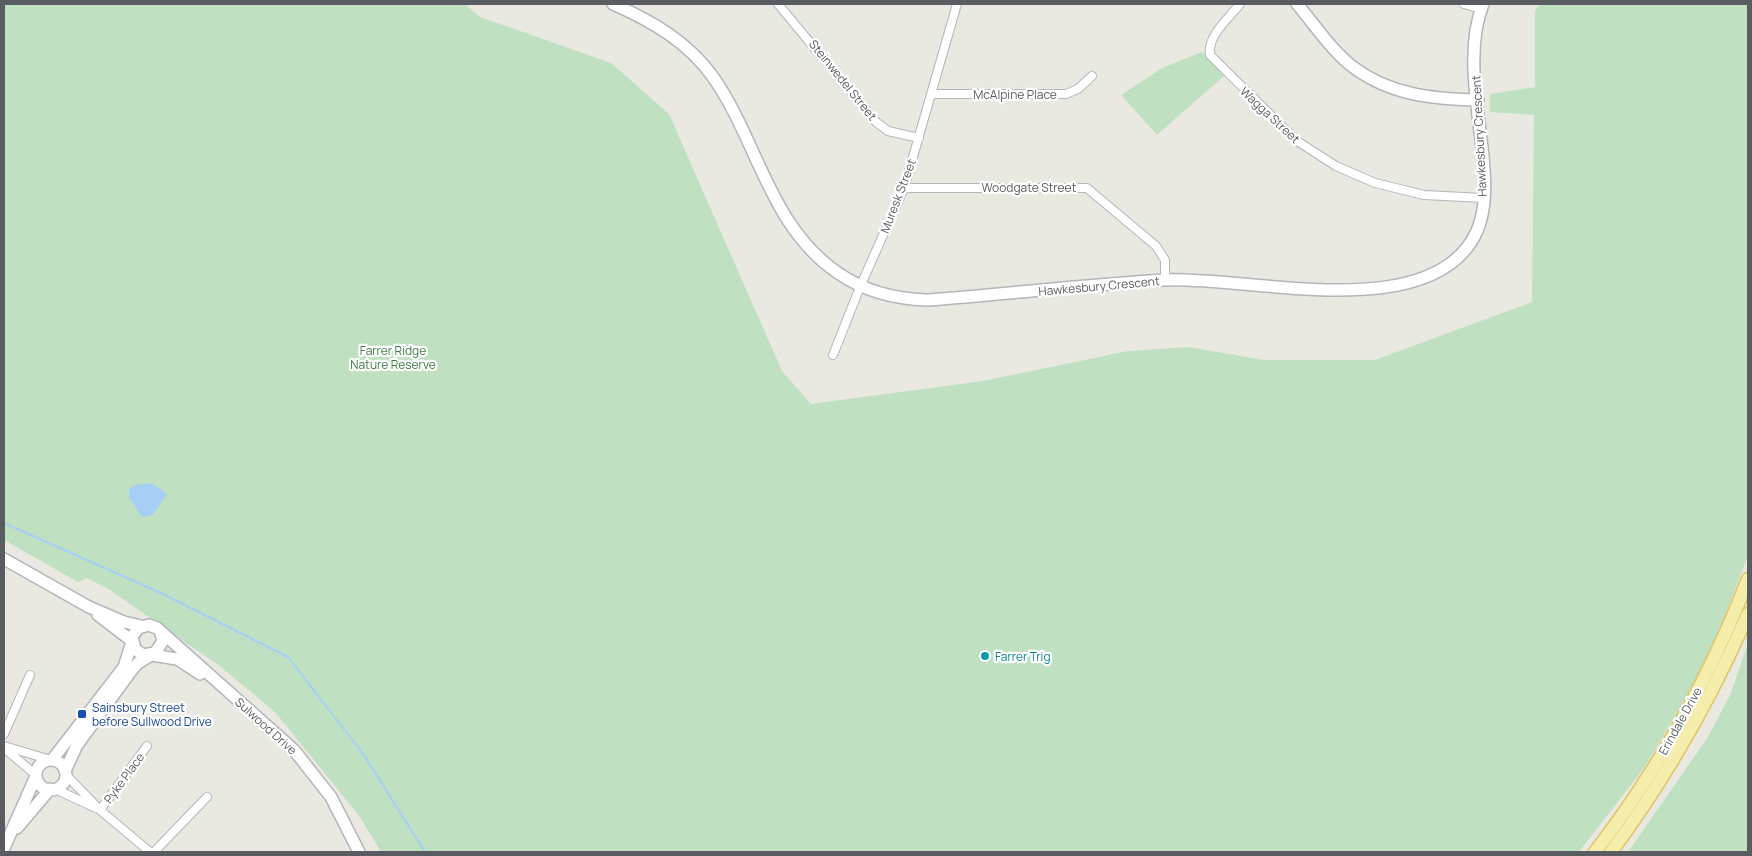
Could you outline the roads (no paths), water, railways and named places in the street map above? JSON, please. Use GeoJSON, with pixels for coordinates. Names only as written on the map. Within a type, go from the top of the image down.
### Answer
{"type":"FeatureCollection","features":[{"type":"Feature","properties":{"kind":"main road","name":"Erindale Drive"},"geometry":{"type":"LineString","coordinates":[[1595,852],[1639,790],[1679,725],[1718,650],[1748,579]]}},
{"type":"Feature","properties":{"kind":"main road","name":"Erindale Drive"},"geometry":{"type":"LineString","coordinates":[[1612,852],[1680,750],[1711,694],[1748,614]]}},
{"type":"Feature","properties":{"kind":"street","name":"Hawkesbury Crescent"},"geometry":{"type":"LineString","coordinates":[[613,4],[661,28],[696,58],[725,96],[789,225],[816,256],[860,287],[897,297],[927,300],[1165,280],[1348,291],[1410,282],[1430,276],[1465,249],[1477,230],[1484,198],[1484,167],[1474,45],[1482,6]]}},
{"type":"Feature","properties":{"kind":"street","name":"Steinwedel Street"},"geometry":{"type":"LineString","coordinates":[[778,4],[876,122],[888,131],[919,138]]}},
{"type":"Feature","properties":{"kind":"street","name":"Muresk Street"},"geometry":{"type":"LineString","coordinates":[[833,355],[860,287],[904,188],[957,4]]}},
{"type":"Feature","properties":{"kind":"street","name":"Wagga Street"},"geometry":{"type":"LineString","coordinates":[[1240,4],[1214,36],[1209,48],[1210,55],[1232,79],[1297,141],[1336,166],[1375,183],[1424,194],[1484,198]]}},
{"type":"Feature","properties":{"kind":"street"},"geometry":{"type":"LineString","coordinates":[[1297,4],[1337,52],[1373,80],[1396,90],[1418,96],[1478,100]]}},
{"type":"Feature","properties":{"kind":"street"},"geometry":{"type":"LineString","coordinates":[[1464,4],[1482,6]]}},
{"type":"Feature","properties":{"kind":"street","name":"McAlpine Place"},"geometry":{"type":"LineString","coordinates":[[932,94],[1066,94],[1078,89],[1092,76]]}},
{"type":"Feature","properties":{"kind":"street","name":"Woodgate Street"},"geometry":{"type":"LineString","coordinates":[[904,188],[1087,188],[1156,246],[1164,260],[1165,280]]}},
{"type":"Feature","properties":{"kind":"street"},"geometry":{"type":"LineString","coordinates":[[4,559],[90,607],[124,622],[141,626],[149,625],[160,630],[162,637],[162,645],[138,663],[131,671],[77,745],[63,783],[53,789],[6,844]]}},
{"type":"Feature","properties":{"kind":"street"},"geometry":{"type":"LineString","coordinates":[[90,607],[100,618],[132,642],[137,651],[143,655],[151,655]]}},
{"type":"Feature","properties":{"kind":"street"},"geometry":{"type":"LineString","coordinates":[[6,844],[42,762],[52,760],[124,667],[135,631],[141,626]]}},
{"type":"Feature","properties":{"kind":"street","name":"Sulwood Drive"},"geometry":{"type":"LineString","coordinates":[[160,630],[211,675],[215,681],[274,731],[306,763],[331,797],[359,852]]}},
{"type":"Feature","properties":{"kind":"street","name":"Sulwood Drive"},"geometry":{"type":"LineString","coordinates":[[151,655],[177,659],[206,678],[215,681]]}},
{"type":"Feature","properties":{"kind":"street"},"geometry":{"type":"LineString","coordinates":[[4,734],[30,675]]}},
{"type":"Feature","properties":{"kind":"street","name":"Pyke Place"},"geometry":{"type":"LineString","coordinates":[[100,810],[147,746]]}},
{"type":"Feature","properties":{"kind":"street"},"geometry":{"type":"LineString","coordinates":[[4,747],[61,763],[66,773],[100,810],[152,852],[207,797]]}},
{"type":"Feature","properties":{"kind":"street"},"geometry":{"type":"LineString","coordinates":[[4,747],[36,775],[39,784],[100,810]]}},
{"type":"Feature","properties":{"kind":"water"},"geometry":{"type":"Polygon","coordinates":[[[152,483],[167,494],[153,515],[142,517],[129,497],[129,489],[135,485],[152,483]]]}},
{"type":"Feature","properties":{"kind":"waterway"},"geometry":{"type":"LineString","coordinates":[[4,523],[163,594],[288,657],[364,755],[425,852]]}},
{"type":"Feature","properties":{"kind":"place","name":"Farrer Trig"},"geometry":{"type":"Point","coordinates":[985,656]}},
{"type":"Feature","properties":{"kind":"place","name":"Sainsbury Street before Sullwood Drive"},"geometry":{"type":"Point","coordinates":[82,714]}},
{"type":"Feature","properties":{"kind":"park label","name":"Farrer Ridge Nature Reserve"},"geometry":{"type":"Point","coordinates":[393,357]}}]}
